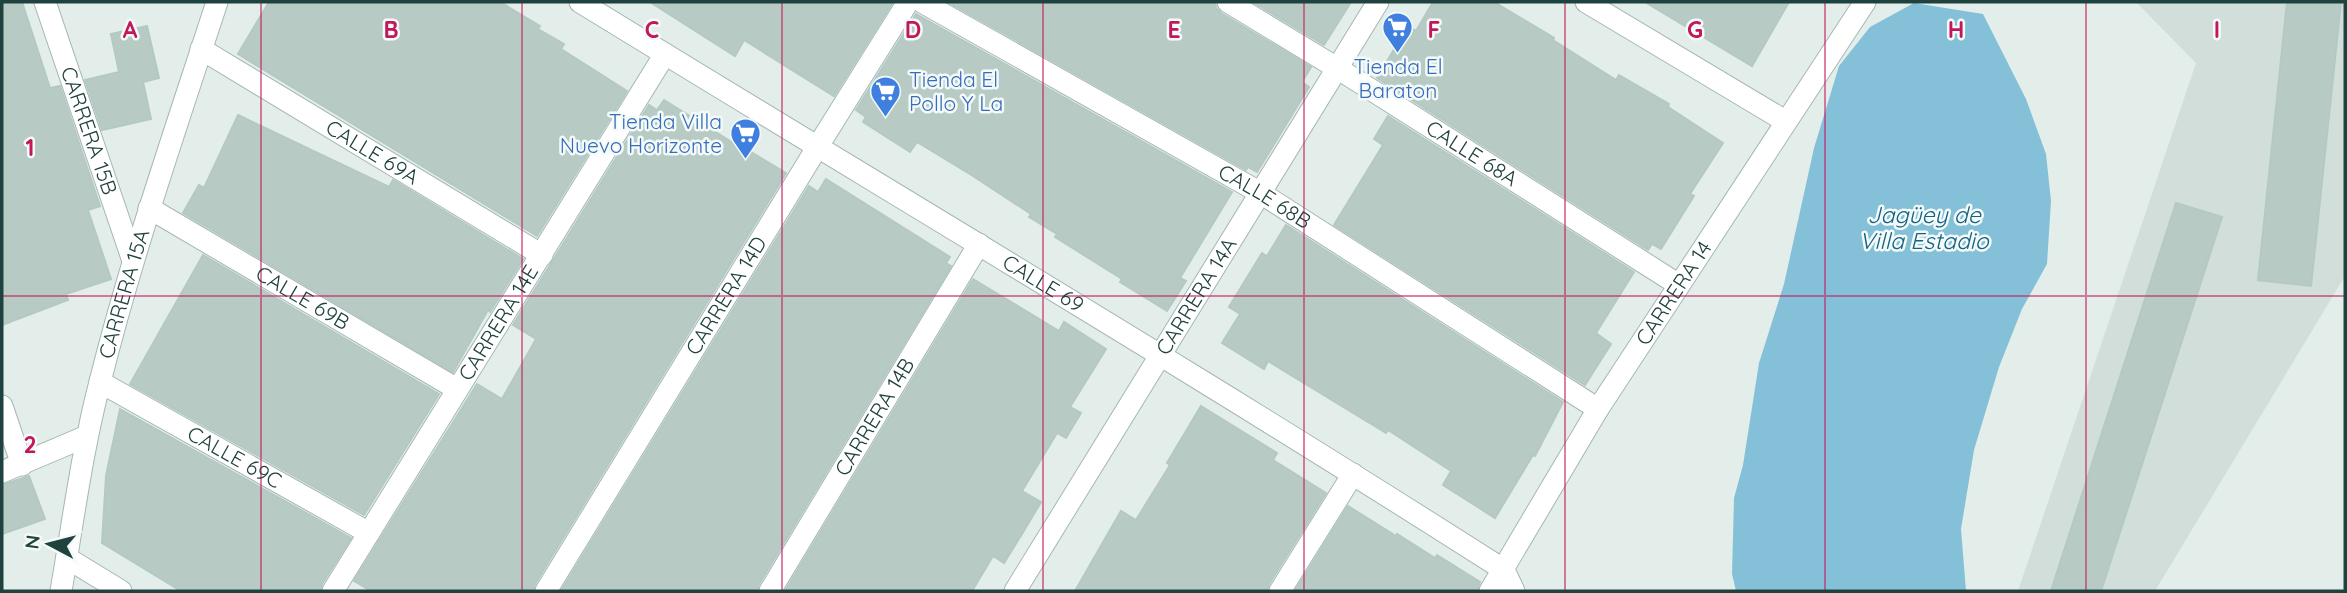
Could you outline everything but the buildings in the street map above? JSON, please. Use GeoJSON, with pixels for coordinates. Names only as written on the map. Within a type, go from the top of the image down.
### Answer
{"type":"FeatureCollection","features":[{"type":"Feature","properties":{"kind":"street","name":"CARRERA 15B"},"geometry":{"type":"LineString","coordinates":[[45,2],[133,261]]}},
{"type":"Feature","properties":{"kind":"street","name":"CARRERA 15A"},"geometry":{"type":"LineString","coordinates":[[61,591],[87,436],[100,383],[149,208],[217,2]]}},
{"type":"Feature","properties":{"kind":"street","name":"CALLE 69"},"geometry":{"type":"LineString","coordinates":[[580,2],[1160,355],[1504,570]]}},
{"type":"Feature","properties":{"kind":"street","name":"CARRERA 14D"},"geometry":{"type":"LineString","coordinates":[[546,591],[908,2]]}},
{"type":"Feature","properties":{"kind":"street","name":"CALLE 68B"},"geometry":{"type":"LineString","coordinates":[[922,2],[1259,192],[1598,409]]}},
{"type":"Feature","properties":{"kind":"street","name":"CALLE 68A"},"geometry":{"type":"LineString","coordinates":[[1228,2],[1679,285]]}},
{"type":"Feature","properties":{"kind":"street","name":"CARRERA 14A"},"geometry":{"type":"LineString","coordinates":[[1015,591],[1378,2]]}},
{"type":"Feature","properties":{"kind":"street"},"geometry":{"type":"LineString","coordinates":[[1586,2],[1785,121]]}},
{"type":"Feature","properties":{"kind":"street","name":"CARRERA 14"},"geometry":{"type":"LineString","coordinates":[[1490,591],[1598,409],[1865,2]]}},
{"type":"Feature","properties":{"kind":"street","name":"CALLE 69A"},"geometry":{"type":"LineString","coordinates":[[201,49],[542,255]]}},
{"type":"Feature","properties":{"kind":"street","name":"CARRERA 14E"},"geometry":{"type":"LineString","coordinates":[[333,591],[665,54]]}},
{"type":"Feature","properties":{"kind":"street","name":"CALLE 69B"},"geometry":{"type":"LineString","coordinates":[[149,208],[457,389]]}},
{"type":"Feature","properties":{"kind":"street","name":"CARRERA 14B"},"geometry":{"type":"LineString","coordinates":[[770,591],[979,244]]}},
{"type":"Feature","properties":{"kind":"street","name":"CALLE 69C"},"geometry":{"type":"LineString","coordinates":[[100,383],[369,533]]}},
{"type":"Feature","properties":{"kind":"street"},"geometry":{"type":"LineString","coordinates":[[2,406],[12,468],[87,436]]}},
{"type":"Feature","properties":{"kind":"street"},"geometry":{"type":"LineString","coordinates":[[1280,591],[1353,474]]}},
{"type":"Feature","properties":{"kind":"street"},"geometry":{"type":"LineString","coordinates":[[67,558],[121,591]]}},
{"type":"Feature","properties":{"kind":"street"},"geometry":{"type":"LineString","coordinates":[[1504,570],[1514,591]]}},
{"type":"Feature","properties":{"kind":"shaded area"},"geometry":{"type":"Polygon","coordinates":[[[2136,2],[2345,2],[2345,276],[2155,591],[2018,591],[2196,63],[2136,2]]]}},
{"type":"Feature","properties":{"kind":"water","name":"Jagüey de Villa Estadio"},"geometry":{"type":"Polygon","coordinates":[[[1914,3],[1983,14],[2026,99],[2046,154],[2051,201],[2047,264],[2022,309],[1999,367],[1974,450],[1961,529],[1966,591],[1736,591],[1732,574],[1734,498],[1743,465],[1759,363],[1784,284],[1814,148],[1839,66],[1870,27],[1914,3]]]}},
{"type":"Feature","properties":{"kind":"place","name":"Tienda El Baraton"},"geometry":{"type":"Point","coordinates":[1398,54]}},
{"type":"Feature","properties":{"kind":"place","name":"Tienda El Pollo Y La"},"geometry":{"type":"Point","coordinates":[886,119]}},
{"type":"Feature","properties":{"kind":"place","name":"Tienda Villa Nuevo Horizonte"},"geometry":{"type":"Point","coordinates":[745,161]}}]}
